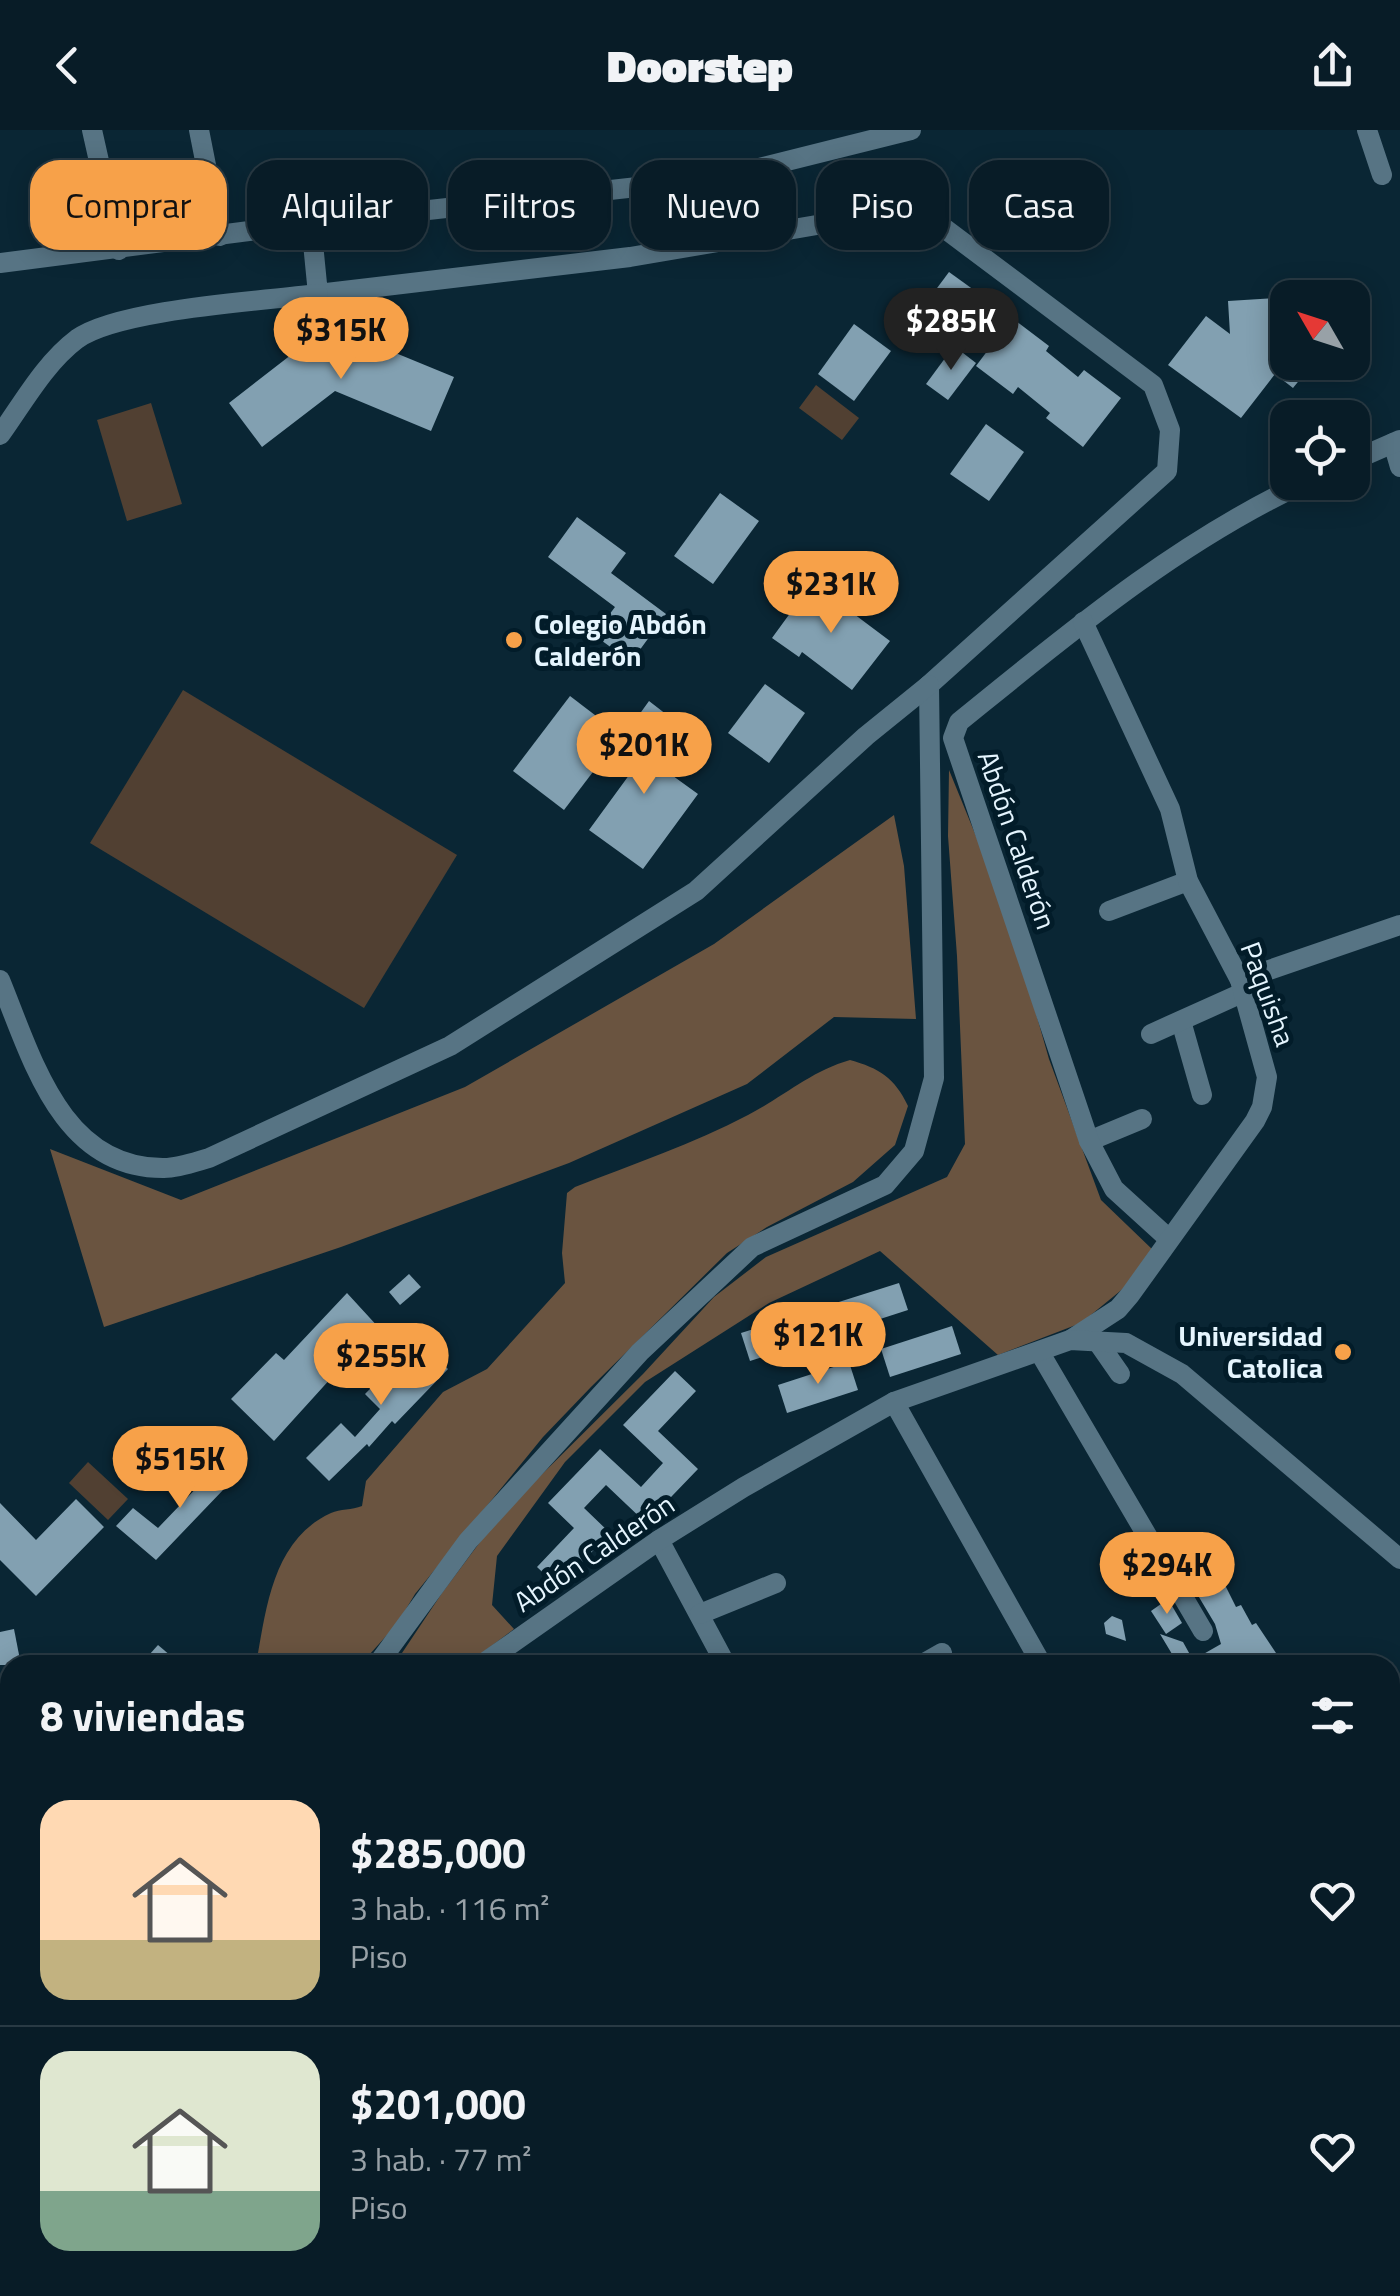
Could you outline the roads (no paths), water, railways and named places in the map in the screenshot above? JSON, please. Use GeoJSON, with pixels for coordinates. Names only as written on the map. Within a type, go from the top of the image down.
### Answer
{"type":"FeatureCollection","features":[{"type":"Feature","properties":{"kind":"street"},"geometry":{"type":"LineString","coordinates":[[92,130],[99,160]]}},
{"type":"Feature","properties":{"kind":"street"},"geometry":{"type":"LineString","coordinates":[[200,130],[206,160]]}},
{"type":"Feature","properties":{"kind":"street"},"geometry":{"type":"LineString","coordinates":[[428,210],[719,178],[910,130]]}},
{"type":"Feature","properties":{"kind":"street"},"geometry":{"type":"LineString","coordinates":[[1367,130],[1382,175]]}},
{"type":"Feature","properties":{"kind":"street"},"geometry":{"type":"LineString","coordinates":[[0,435],[55,359],[79,338],[104,326],[177,311],[630,257],[882,214],[940,225],[1154,385],[1170,430],[1167,471],[696,891],[450,1046],[210,1158],[167,1168],[117,1162],[79,1135],[45,1090],[0,980]]}},
{"type":"Feature","properties":{"kind":"street"},"geometry":{"type":"LineString","coordinates":[[0,263],[119,250]]}},
{"type":"Feature","properties":{"kind":"street"},"geometry":{"type":"LineString","coordinates":[[314,250],[318,294]]}},
{"type":"Feature","properties":{"kind":"street"},"geometry":{"type":"LineString","coordinates":[[1370,453],[1396,442],[1400,467]]}},
{"type":"Feature","properties":{"kind":"street","name":"Abdón Calderón"},"geometry":{"type":"LineString","coordinates":[[1169,1239],[1114,1190],[1088,1142],[953,738],[959,722],[1082,622],[1195,541],[1270,499]]}},
{"type":"Feature","properties":{"kind":"street","name":"Paquisha"},"geometry":{"type":"LineString","coordinates":[[1070,1340],[1118,1309],[1246,1135],[1262,1107],[1268,1077],[1241,987],[1188,881],[1170,810],[1082,622]]}},
{"type":"Feature","properties":{"kind":"street"},"geometry":{"type":"LineString","coordinates":[[385,1655],[468,1541],[640,1352],[752,1247],[885,1185],[914,1151],[934,1078],[929,685]]}},
{"type":"Feature","properties":{"kind":"street"},"geometry":{"type":"LineString","coordinates":[[1109,911],[1188,881]]}},
{"type":"Feature","properties":{"kind":"street"},"geometry":{"type":"LineString","coordinates":[[1151,1034],[1241,987],[1400,925]]}},
{"type":"Feature","properties":{"kind":"street"},"geometry":{"type":"LineString","coordinates":[[1181,1021],[1202,1095]]}},
{"type":"Feature","properties":{"kind":"street"},"geometry":{"type":"LineString","coordinates":[[1088,1142],[1142,1119]]}},
{"type":"Feature","properties":{"kind":"street","name":"Abdón Calderón"},"geometry":{"type":"LineString","coordinates":[[495,1655],[659,1540],[894,1402],[1070,1340],[1126,1343],[1182,1374],[1400,1559]]}},
{"type":"Feature","properties":{"kind":"street"},"geometry":{"type":"LineString","coordinates":[[1097,1341],[1120,1374]]}},
{"type":"Feature","properties":{"kind":"street"},"geometry":{"type":"LineString","coordinates":[[1040,1352],[1203,1631]]}},
{"type":"Feature","properties":{"kind":"street"},"geometry":{"type":"LineString","coordinates":[[894,1402],[1036,1655]]}},
{"type":"Feature","properties":{"kind":"street"},"geometry":{"type":"LineString","coordinates":[[659,1540],[721,1655]]}},
{"type":"Feature","properties":{"kind":"street"},"geometry":{"type":"LineString","coordinates":[[700,1614],[776,1583]]}},
{"type":"Feature","properties":{"kind":"street"},"geometry":{"type":"LineString","coordinates":[[938,1655],[942,1653]]}},
{"type":"Feature","properties":{"kind":"place","name":"Colegio Abdón Calderón"},"geometry":{"type":"Point","coordinates":[514,640]}},
{"type":"Feature","properties":{"kind":"place","name":"Universidad Catolica"},"geometry":{"type":"Point","coordinates":[1343,1352]}}]}
